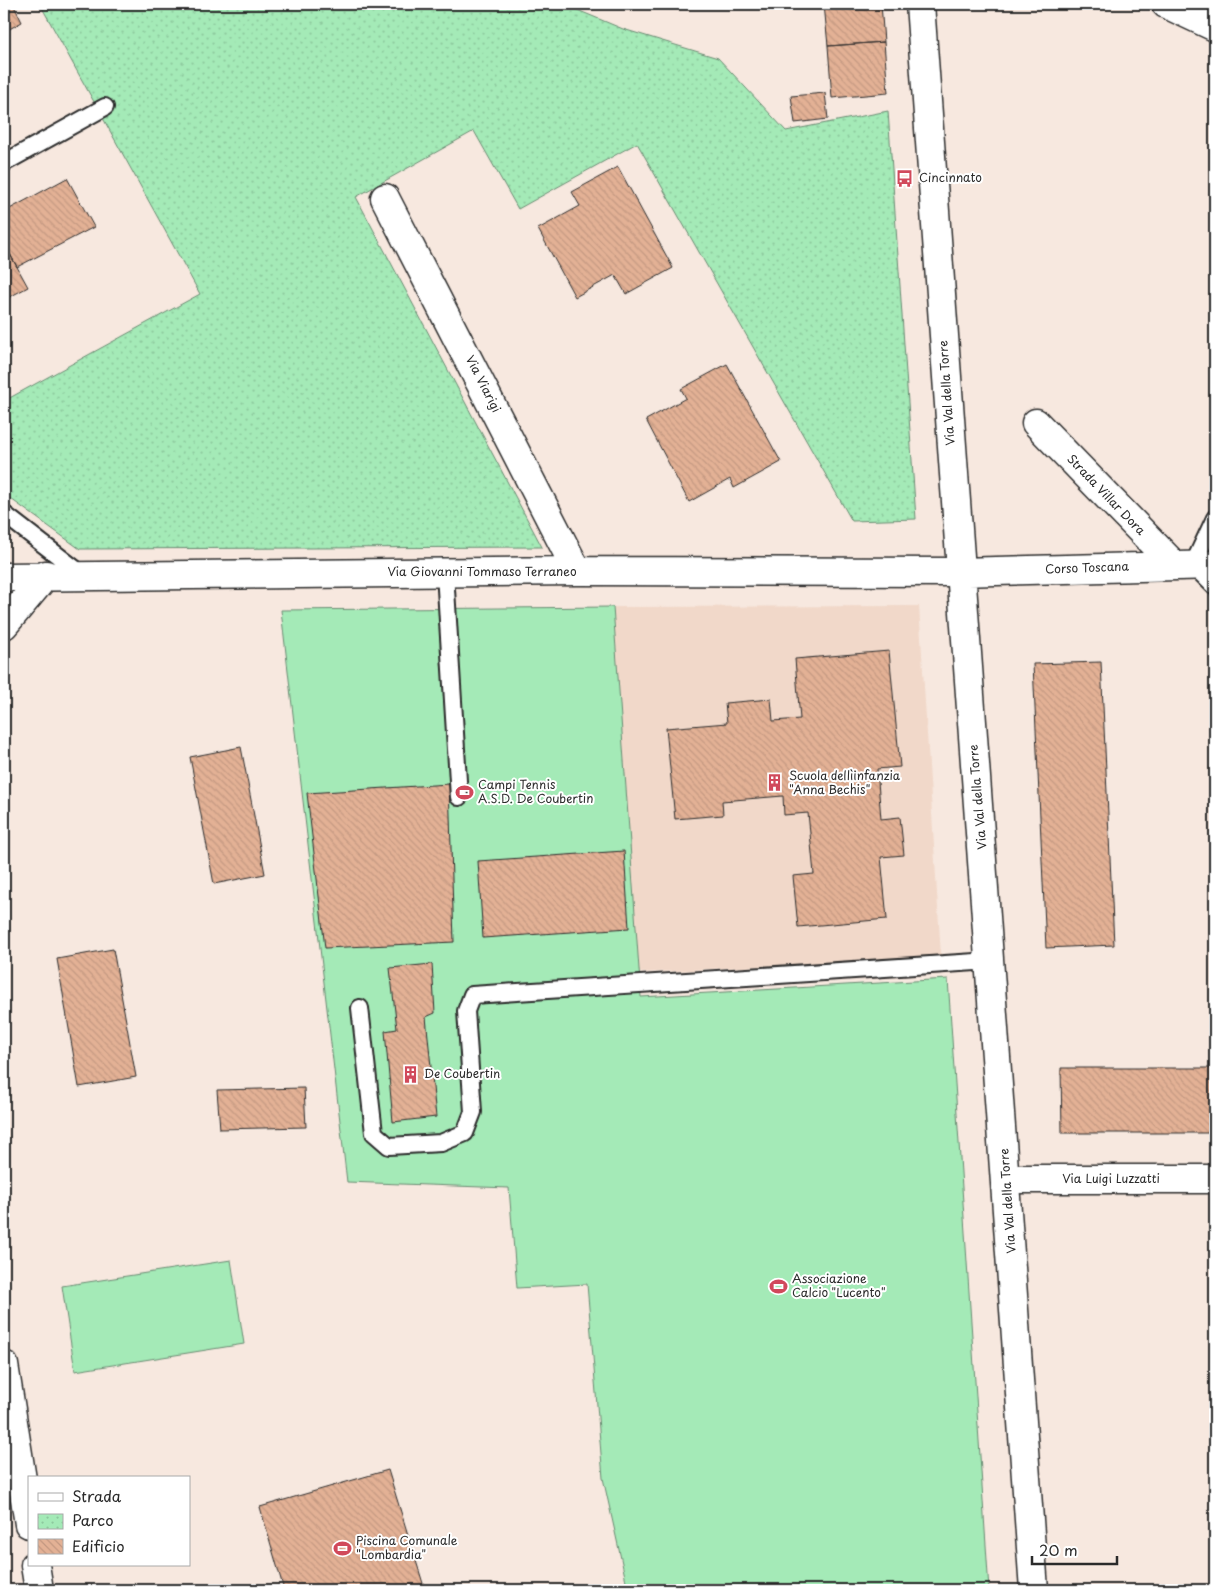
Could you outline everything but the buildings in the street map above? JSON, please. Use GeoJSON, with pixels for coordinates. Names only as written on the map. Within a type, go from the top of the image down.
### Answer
{"type":"FeatureCollection","features":[{"type":"Feature","properties":{"kind":"street","name":"Via Val della Torre"},"geometry":{"type":"LineString","coordinates":[[920,4],[959,572],[991,961],[1034,1590]]}},
{"type":"Feature","properties":{"kind":"street"},"geometry":{"type":"LineString","coordinates":[[1166,4],[1215,27]]}},
{"type":"Feature","properties":{"kind":"street","name":"Via Viarigi"},"geometry":{"type":"LineString","coordinates":[[386,198],[577,571]]}},
{"type":"Feature","properties":{"kind":"street","name":"Strada Villar Dora"},"geometry":{"type":"LineString","coordinates":[[1036,423],[1194,565]]}},
{"type":"Feature","properties":{"kind":"street","name":"Corso Toscana"},"geometry":{"type":"LineString","coordinates":[[959,572],[1194,565]]}},
{"type":"Feature","properties":{"kind":"street","name":"Via Giovanni Tommaso Terraneo"},"geometry":{"type":"LineString","coordinates":[[4,577],[46,575],[577,571],[959,572]]}},
{"type":"Feature","properties":{"kind":"street"},"geometry":{"type":"LineString","coordinates":[[4,625],[46,575]]}},
{"type":"Feature","properties":{"kind":"street","name":"Via Luigi Luzzatti"},"geometry":{"type":"LineString","coordinates":[[1006,1179],[1215,1179]]}},
{"type":"Feature","properties":{"kind":"street"},"geometry":{"type":"LineString","coordinates":[[4,1365],[28,1518]]}},
{"type":"Feature","properties":{"kind":"street"},"geometry":{"type":"LineString","coordinates":[[35,1566],[39,1590]]}},
{"type":"Feature","properties":{"kind":"lane"},"geometry":{"type":"LineString","coordinates":[[4,163],[105,107]]}},
{"type":"Feature","properties":{"kind":"lane"},"geometry":{"type":"LineString","coordinates":[[4,514],[83,575]]}},
{"type":"Feature","properties":{"kind":"lane"},"geometry":{"type":"LineString","coordinates":[[1194,565],[1215,518]]}},
{"type":"Feature","properties":{"kind":"lane","name":"Strada Villar Dora"},"geometry":{"type":"LineString","coordinates":[[1194,565],[1215,587]]}},
{"type":"Feature","properties":{"kind":"lane"},"geometry":{"type":"LineString","coordinates":[[445,573],[459,797]]}},
{"type":"Feature","properties":{"kind":"lane"},"geometry":{"type":"LineString","coordinates":[[360,1008],[369,1110],[374,1133],[389,1146],[441,1143],[464,1133],[472,1112],[466,1011],[472,995],[991,961]]}},
{"type":"Feature","properties":{"kind":"shaded area"},"geometry":{"type":"Polygon","coordinates":[[[919,606],[941,956],[638,973],[613,607],[919,606]]]}},
{"type":"Feature","properties":{"kind":"green space"},"geometry":{"type":"Polygon","coordinates":[[[40,4],[563,4],[623,29],[718,58],[786,131],[888,111],[916,519],[852,521],[637,143],[518,209],[474,131],[356,197],[542,547],[80,549],[4,494],[4,401],[200,294],[40,4]]]}},
{"type":"Feature","properties":{"kind":"green space","name":"Associazione Calcio \"Lucento\""},"geometry":{"type":"Polygon","coordinates":[[[613,607],[641,997],[948,979],[989,1590],[628,1590],[603,1478],[587,1284],[517,1288],[509,1188],[347,1182],[281,610],[613,607]]]}},
{"type":"Feature","properties":{"kind":"green space"},"geometry":{"type":"Polygon","coordinates":[[[231,1260],[244,1344],[75,1371],[62,1286],[231,1260]]]}},
{"type":"Feature","properties":{"kind":"place","name":"Cincinnato"},"geometry":{"type":"Point","coordinates":[905,178]}},
{"type":"Feature","properties":{"kind":"place","name":"Scuola dellìinfanzia \"Anna Bechis\""},"geometry":{"type":"Point","coordinates":[775,783]}},
{"type":"Feature","properties":{"kind":"place","name":"Campi Tennis A.S.D. De Coubertin"},"geometry":{"type":"Point","coordinates":[464,792]}},
{"type":"Feature","properties":{"kind":"place","name":"De Coubertin"},"geometry":{"type":"Point","coordinates":[410,1074]}},
{"type":"Feature","properties":{"kind":"place","name":"Associazione Calcio \"Lucento\""},"geometry":{"type":"Point","coordinates":[778,1286]}},
{"type":"Feature","properties":{"kind":"place","name":"Piscina Comunale \"Lombardia\""},"geometry":{"type":"Point","coordinates":[342,1548]}}]}
